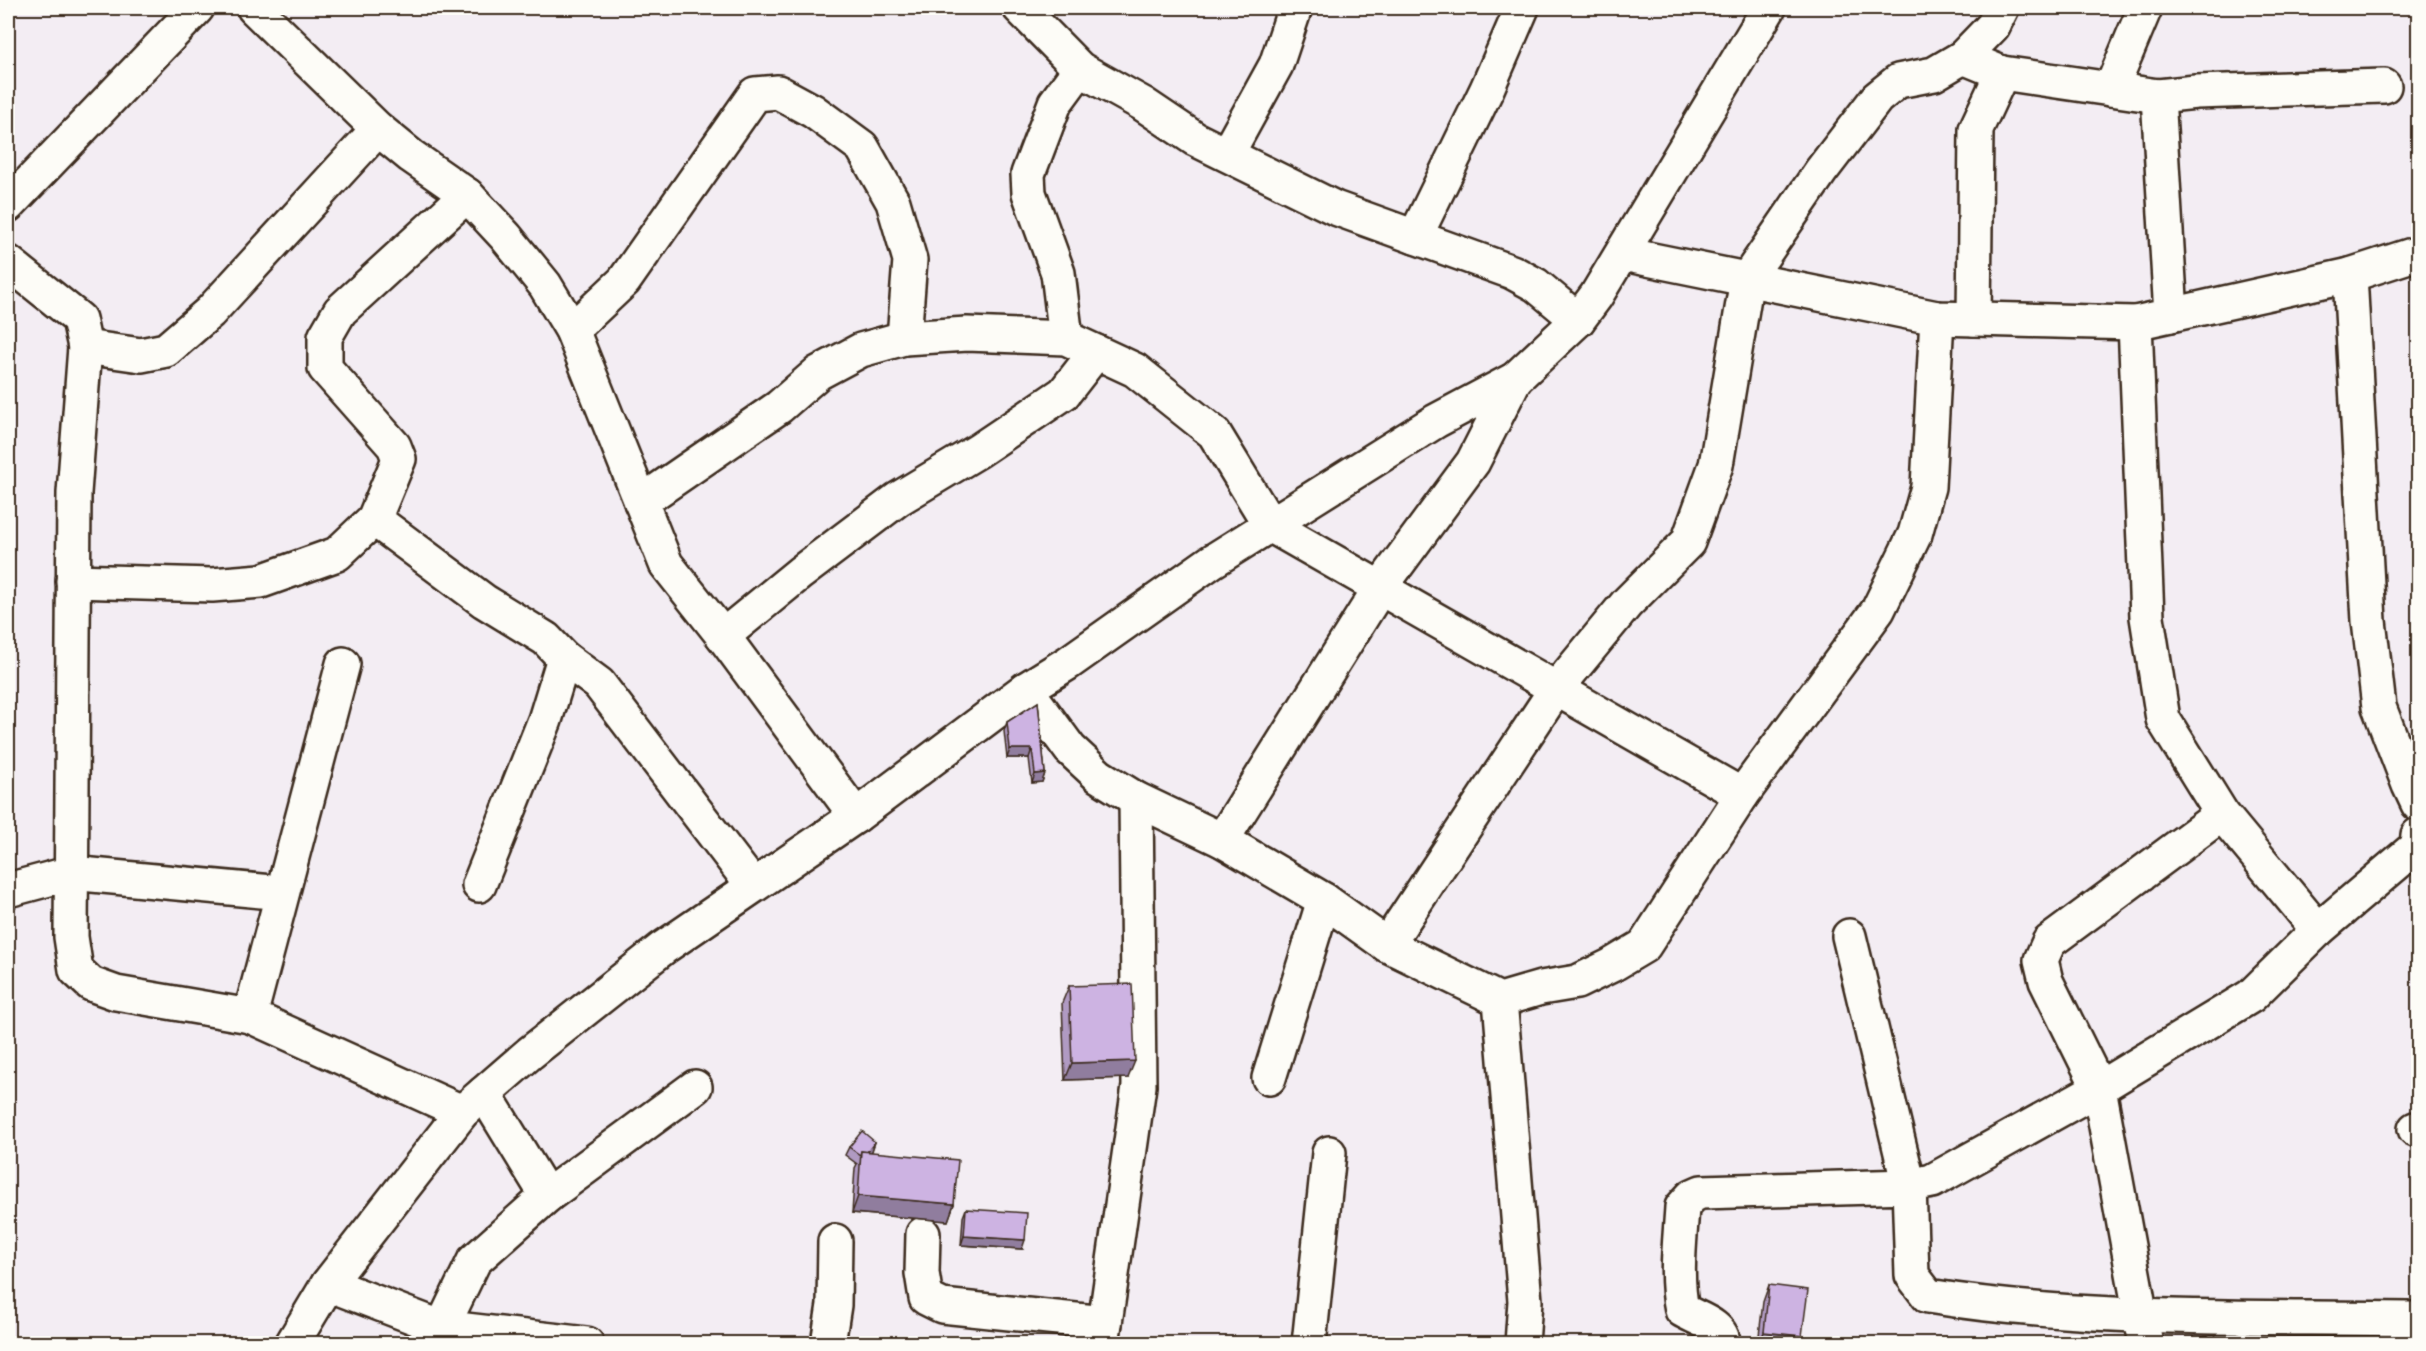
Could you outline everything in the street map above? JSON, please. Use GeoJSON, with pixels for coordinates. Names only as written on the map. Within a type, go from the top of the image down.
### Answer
{"type":"FeatureCollection","features":[{"type":"Feature","properties":{"kind":"street"},"geometry":{"type":"LineString","coordinates":[[8,205],[197,8]]}},
{"type":"Feature","properties":{"kind":"street"},"geometry":{"type":"LineString","coordinates":[[254,8],[378,129],[411,156],[467,195],[506,237],[545,285],[572,330],[666,564],[723,636],[856,816]]}},
{"type":"Feature","properties":{"kind":"street"},"geometry":{"type":"LineString","coordinates":[[1020,8],[1080,69],[1143,104],[1195,139],[1335,208],[1512,272],[1536,285],[1578,320]]}},
{"type":"Feature","properties":{"kind":"street"},"geometry":{"type":"LineString","coordinates":[[1227,154],[1276,65],[1295,8]]}},
{"type":"Feature","properties":{"kind":"street"},"geometry":{"type":"LineString","coordinates":[[1414,237],[1487,89],[1522,8]]}},
{"type":"Feature","properties":{"kind":"street"},"geometry":{"type":"LineString","coordinates":[[292,1344],[328,1284],[473,1103],[530,1053],[663,948],[856,816],[1026,689],[1068,663],[1211,562],[1436,421],[1515,379],[1578,320],[1596,296],[1769,8]]}},
{"type":"Feature","properties":{"kind":"street"},"geometry":{"type":"LineString","coordinates":[[1387,945],[1556,690],[1627,603],[1688,542],[1716,465],[1747,279],[1821,171],[1877,98],[1898,81],[1934,74],[1963,57],[1993,26],[2002,8]]}},
{"type":"Feature","properties":{"kind":"street"},"geometry":{"type":"LineString","coordinates":[[2111,89],[2145,8]]}},
{"type":"Feature","properties":{"kind":"street"},"geometry":{"type":"LineString","coordinates":[[1963,57],[2002,73],[2158,96],[2196,92],[2384,86]]}},
{"type":"Feature","properties":{"kind":"street"},"geometry":{"type":"LineString","coordinates":[[1066,338],[1058,273],[1029,193],[1028,174],[1055,103],[1080,69]]}},
{"type":"Feature","properties":{"kind":"street"},"geometry":{"type":"LineString","coordinates":[[1974,319],[1976,129],[2002,73]]}},
{"type":"Feature","properties":{"kind":"street"},"geometry":{"type":"LineString","coordinates":[[572,330],[624,281],[755,94],[778,92],[813,111],[862,147],[893,202],[910,260],[904,338]]}},
{"type":"Feature","properties":{"kind":"street"},"geometry":{"type":"LineString","coordinates":[[2158,96],[2171,315]]}},
{"type":"Feature","properties":{"kind":"street"},"geometry":{"type":"LineString","coordinates":[[85,347],[141,355],[166,350],[210,312],[378,129]]}},
{"type":"Feature","properties":{"kind":"street"},"geometry":{"type":"LineString","coordinates":[[73,582],[212,585],[261,581],[338,554],[374,519],[399,459],[394,446],[325,368],[325,337],[340,311],[467,195]]}},
{"type":"Feature","properties":{"kind":"street"},"geometry":{"type":"LineString","coordinates":[[1623,254],[1937,318],[2135,323],[2350,275],[2418,253]]}},
{"type":"Feature","properties":{"kind":"street"},"geometry":{"type":"LineString","coordinates":[[8,262],[79,319],[85,347],[74,493],[71,937],[76,970],[91,984],[116,993],[250,1016],[473,1103],[547,1196]]}},
{"type":"Feature","properties":{"kind":"street"},"geometry":{"type":"LineString","coordinates":[[2350,275],[2369,621],[2379,707],[2418,804]]}},
{"type":"Feature","properties":{"kind":"street"},"geometry":{"type":"LineString","coordinates":[[1026,689],[1070,749],[1099,776],[1136,799],[1222,840],[1324,900],[1387,945],[1500,1000],[1540,988],[1577,982],[1644,946],[1742,795],[1878,610],[1915,534],[1928,487],[1937,318]]}},
{"type":"Feature","properties":{"kind":"street"},"geometry":{"type":"LineString","coordinates":[[2135,323],[2148,617],[2163,718],[2222,814],[2318,930]]}},
{"type":"Feature","properties":{"kind":"street"},"geometry":{"type":"LineString","coordinates":[[641,502],[779,407],[818,374],[861,350],[904,338],[967,334],[1066,338],[1135,370],[1214,433],[1270,525],[1742,795]]}},
{"type":"Feature","properties":{"kind":"street"},"geometry":{"type":"LineString","coordinates":[[723,636],[800,573],[898,499],[978,451],[1064,393],[1096,352]]}},
{"type":"Feature","properties":{"kind":"street"},"geometry":{"type":"LineString","coordinates":[[1222,840],[1380,588],[1473,462],[1515,379]]}},
{"type":"Feature","properties":{"kind":"street"},"geometry":{"type":"LineString","coordinates":[[374,519],[484,601],[546,639],[564,658],[599,684],[753,886]]}},
{"type":"Feature","properties":{"kind":"street"},"geometry":{"type":"LineString","coordinates":[[479,885],[545,720],[564,658]]}},
{"type":"Feature","properties":{"kind":"street"},"geometry":{"type":"LineString","coordinates":[[250,1016],[343,664]]}},
{"type":"Feature","properties":{"kind":"street"},"geometry":{"type":"LineString","coordinates":[[923,1234],[922,1273],[926,1298],[942,1306],[1104,1333],[1139,1086],[1136,799]]}},
{"type":"Feature","properties":{"kind":"street"},"geometry":{"type":"LineString","coordinates":[[2143,1329],[2099,1088],[2046,981],[2041,960],[2049,942],[2222,814]]}},
{"type":"Feature","properties":{"kind":"street"},"geometry":{"type":"LineString","coordinates":[[1723,1344],[1723,1337],[1717,1329],[1682,1310],[1679,1298],[1682,1207],[1692,1196],[1701,1192],[1909,1186],[1932,1181],[2099,1088],[2251,996],[2318,930],[2416,846],[2418,835]]}},
{"type":"Feature","properties":{"kind":"street"},"geometry":{"type":"LineString","coordinates":[[8,890],[71,873],[282,893]]}},
{"type":"Feature","properties":{"kind":"street"},"geometry":{"type":"LineString","coordinates":[[1269,1078],[1324,900]]}},
{"type":"Feature","properties":{"kind":"street"},"geometry":{"type":"LineString","coordinates":[[1850,936],[1909,1186],[1912,1275],[1928,1296],[2143,1329],[2418,1319]]}},
{"type":"Feature","properties":{"kind":"street"},"geometry":{"type":"LineString","coordinates":[[1500,1000],[1524,1301],[1522,1344]]}},
{"type":"Feature","properties":{"kind":"street"},"geometry":{"type":"LineString","coordinates":[[437,1335],[474,1261],[547,1196],[695,1087]]}},
{"type":"Feature","properties":{"kind":"street"},"geometry":{"type":"LineString","coordinates":[[1309,1344],[1329,1153]]}},
{"type":"Feature","properties":{"kind":"street"},"geometry":{"type":"LineString","coordinates":[[828,1344],[834,1305],[835,1241]]}},
{"type":"Feature","properties":{"kind":"street"},"geometry":{"type":"LineString","coordinates":[[328,1284],[437,1335],[587,1344]]}},
{"type":"Feature","properties":{"kind":"building"},"geometry":{"type":"Polygon","coordinates":[[[1038,702],[1045,773],[1035,774],[1032,749],[1010,749],[1007,722],[1038,702]]]}},
{"type":"Feature","properties":{"kind":"building"},"geometry":{"type":"Polygon","coordinates":[[[1132,984],[1135,1061],[1072,1063],[1069,986],[1132,984]]]}},
{"type":"Feature","properties":{"kind":"building"},"geometry":{"type":"Polygon","coordinates":[[[862,1131],[875,1142],[867,1152],[861,1151],[860,1155],[849,1147],[862,1131]]]}},
{"type":"Feature","properties":{"kind":"building"},"geometry":{"type":"Polygon","coordinates":[[[861,1151],[958,1160],[954,1204],[858,1196],[861,1151]]]}},
{"type":"Feature","properties":{"kind":"building"},"geometry":{"type":"Polygon","coordinates":[[[966,1209],[1027,1213],[1025,1240],[964,1236],[966,1209]]]}},
{"type":"Feature","properties":{"kind":"building"},"geometry":{"type":"Polygon","coordinates":[[[1769,1285],[1808,1290],[1802,1336],[1764,1332],[1769,1285]]]}}]}
